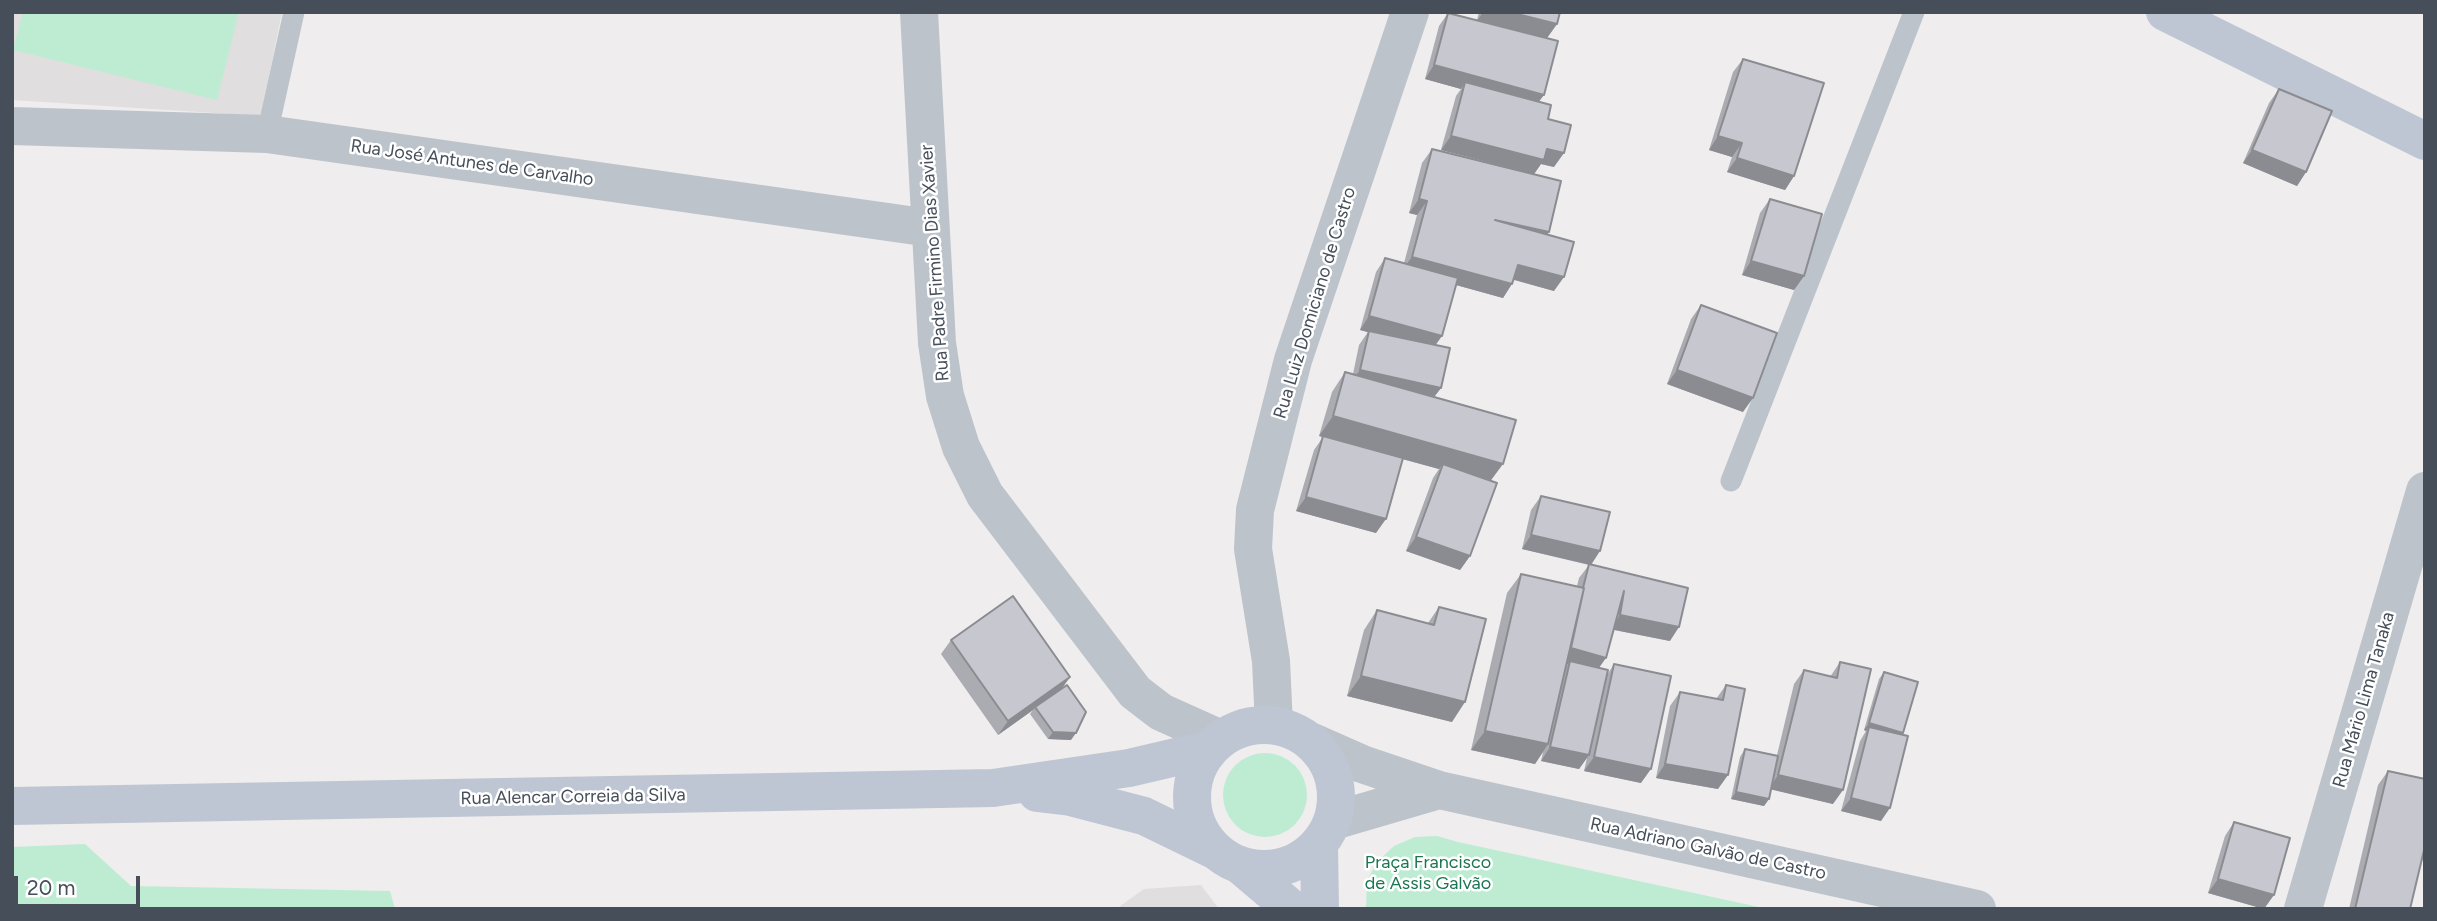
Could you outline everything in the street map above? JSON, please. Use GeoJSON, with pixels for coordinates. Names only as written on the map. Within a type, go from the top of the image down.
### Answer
{"type":"FeatureCollection","features":[{"type":"Feature","properties":{"kind":"main road"},"geometry":{"type":"LineString","coordinates":[[2165,12],[2425,141]]}},
{"type":"Feature","properties":{"kind":"main road"},"geometry":{"type":"LineString","coordinates":[[1292,909],[1201,834],[1194,813],[1192,790],[1198,768],[1215,744],[1253,725],[1274,725],[1294,730],[1312,742],[1326,759],[1335,778],[1337,800],[1326,833],[1320,909]]}},
{"type":"Feature","properties":{"kind":"main road","name":"Rua Alencar Correia da Silva"},"geometry":{"type":"LineString","coordinates":[[12,806],[993,788],[1129,768],[1215,744]]}},
{"type":"Feature","properties":{"kind":"main road","name":"Rua Alencar Correia da Silva"},"geometry":{"type":"LineString","coordinates":[[993,788],[1071,797],[1144,816],[1228,858]]}},
{"type":"Feature","properties":{"kind":"main road"},"geometry":{"type":"LineString","coordinates":[[1228,858],[1262,869],[1282,867],[1303,859],[1326,833]]}},
{"type":"Feature","properties":{"kind":"street","name":"Rua Padre Firmino Dias Xavier"},"geometry":{"type":"LineString","coordinates":[[919,12],[937,343],[945,396],[961,447],[985,495],[1135,692],[1161,712],[1215,744]]}},
{"type":"Feature","properties":{"kind":"street","name":"Rua Luiz Domiciano de Castro"},"geometry":{"type":"LineString","coordinates":[[1274,725],[1271,661],[1253,549],[1255,510],[1293,360],[1410,12]]}},
{"type":"Feature","properties":{"kind":"street","name":"Rua José Antunes de Carvalho"},"geometry":{"type":"LineString","coordinates":[[12,126],[267,134],[930,228]]}},
{"type":"Feature","properties":{"kind":"street","name":"Rua Mário Lima Tanaka"},"geometry":{"type":"LineString","coordinates":[[2303,909],[2425,491]]}},
{"type":"Feature","properties":{"kind":"street","name":"Rua Adriano Galvão de Castro"},"geometry":{"type":"LineString","coordinates":[[1312,742],[1362,764],[1439,790],[1977,909]]}},
{"type":"Feature","properties":{"kind":"street","name":"Rua Adriano Galvão de Castro"},"geometry":{"type":"LineString","coordinates":[[1326,833],[1439,790]]}},
{"type":"Feature","properties":{"kind":"lane"},"geometry":{"type":"LineString","coordinates":[[267,134],[294,12]]}},
{"type":"Feature","properties":{"kind":"lane"},"geometry":{"type":"LineString","coordinates":[[1731,481],[1913,12]]}},
{"type":"Feature","properties":{"kind":"shaded area"},"geometry":{"type":"Polygon","coordinates":[[[12,12],[282,12],[261,116],[12,100],[12,12]]]}},
{"type":"Feature","properties":{"kind":"shaded area"},"geometry":{"type":"Polygon","coordinates":[[[1201,885],[1219,909],[1116,909],[1144,889],[1201,885]]]}},
{"type":"Feature","properties":{"kind":"green space"},"geometry":{"type":"Polygon","coordinates":[[[23,12],[239,12],[217,100],[13,50],[23,12]]]}},
{"type":"Feature","properties":{"kind":"green space"},"geometry":{"type":"Polygon","coordinates":[[[1265,753],[1281,756],[1295,765],[1304,779],[1307,795],[1304,811],[1295,825],[1281,834],[1265,837],[1249,834],[1235,825],[1226,811],[1223,795],[1226,779],[1235,765],[1249,756],[1265,753]]]}},
{"type":"Feature","properties":{"kind":"green space","name":"Praça Francisco de Assis Galvão"},"geometry":{"type":"Polygon","coordinates":[[[1437,836],[1768,909],[1366,909],[1367,880],[1378,861],[1394,846],[1415,837],[1437,836]]]}},
{"type":"Feature","properties":{"kind":"green space"},"geometry":{"type":"Polygon","coordinates":[[[85,844],[131,886],[390,891],[395,909],[12,909],[12,847],[85,844]]]}},
{"type":"Feature","properties":{"kind":"building"},"geometry":{"type":"Polygon","coordinates":[[[1509,12],[1560,12],[1557,24],[1509,12]]]}},
{"type":"Feature","properties":{"kind":"building"},"geometry":{"type":"Polygon","coordinates":[[[1448,13],[1558,41],[1544,95],[1434,65],[1448,13]]]}},
{"type":"Feature","properties":{"kind":"building"},"geometry":{"type":"Polygon","coordinates":[[[1743,59],[1824,83],[1794,176],[1737,158],[1742,143],[1718,136],[1743,59]]]}},
{"type":"Feature","properties":{"kind":"building"},"geometry":{"type":"Polygon","coordinates":[[[1465,82],[1551,105],[1548,119],[1571,125],[1564,153],[1547,149],[1544,160],[1451,136],[1465,82]]]}},
{"type":"Feature","properties":{"kind":"building"},"geometry":{"type":"Polygon","coordinates":[[[2279,89],[2332,111],[2306,172],[2252,150],[2279,89]]]}},
{"type":"Feature","properties":{"kind":"building"},"geometry":{"type":"Polygon","coordinates":[[[1432,149],[1561,181],[1549,232],[1495,220],[1574,242],[1564,277],[1518,265],[1512,284],[1412,257],[1427,201],[1419,199],[1432,149]]]}},
{"type":"Feature","properties":{"kind":"building"},"geometry":{"type":"Polygon","coordinates":[[[1770,199],[1822,214],[1804,276],[1751,261],[1770,199]]]}},
{"type":"Feature","properties":{"kind":"building"},"geometry":{"type":"Polygon","coordinates":[[[1385,258],[1458,278],[1442,336],[1369,316],[1385,258]]]}},
{"type":"Feature","properties":{"kind":"building"},"geometry":{"type":"Polygon","coordinates":[[[1701,305],[1777,333],[1753,398],[1677,370],[1701,305]]]}},
{"type":"Feature","properties":{"kind":"building"},"geometry":{"type":"Polygon","coordinates":[[[1369,331],[1450,348],[1441,388],[1360,370],[1369,331]]]}},
{"type":"Feature","properties":{"kind":"building"},"geometry":{"type":"Polygon","coordinates":[[[1345,372],[1516,420],[1503,464],[1333,416],[1345,372]]]}},
{"type":"Feature","properties":{"kind":"building"},"geometry":{"type":"Polygon","coordinates":[[[1323,436],[1403,458],[1386,519],[1306,497],[1323,436]]]}},
{"type":"Feature","properties":{"kind":"building"},"geometry":{"type":"Polygon","coordinates":[[[1443,464],[1497,483],[1470,556],[1416,537],[1443,464]]]}},
{"type":"Feature","properties":{"kind":"building"},"geometry":{"type":"Polygon","coordinates":[[[1541,496],[1610,512],[1600,551],[1531,535],[1541,496]]]}},
{"type":"Feature","properties":{"kind":"building"},"geometry":{"type":"Polygon","coordinates":[[[1589,564],[1688,588],[1679,627],[1620,615],[1624,591],[1606,658],[1571,648],[1589,564]]]}},
{"type":"Feature","properties":{"kind":"building"},"geometry":{"type":"Polygon","coordinates":[[[1521,574],[1584,588],[1548,744],[1485,731],[1521,574]]]}},
{"type":"Feature","properties":{"kind":"building"},"geometry":{"type":"Polygon","coordinates":[[[1013,596],[1070,677],[1008,721],[951,640],[1013,596]]]}},
{"type":"Feature","properties":{"kind":"building"},"geometry":{"type":"Polygon","coordinates":[[[1439,607],[1486,619],[1465,702],[1361,676],[1377,610],[1434,625],[1439,607]]]}},
{"type":"Feature","properties":{"kind":"building"},"geometry":{"type":"Polygon","coordinates":[[[1570,661],[1608,670],[1589,755],[1550,747],[1570,661]]]}},
{"type":"Feature","properties":{"kind":"building"},"geometry":{"type":"Polygon","coordinates":[[[1840,662],[1871,669],[1843,790],[1778,775],[1804,670],[1837,678],[1840,662]]]}},
{"type":"Feature","properties":{"kind":"building"},"geometry":{"type":"Polygon","coordinates":[[[1614,664],[1671,676],[1651,769],[1594,757],[1614,664]]]}},
{"type":"Feature","properties":{"kind":"building"},"geometry":{"type":"Polygon","coordinates":[[[1884,672],[1918,682],[1903,733],[1869,723],[1884,672]]]}},
{"type":"Feature","properties":{"kind":"building"},"geometry":{"type":"Polygon","coordinates":[[[1067,685],[1086,712],[1076,733],[1053,732],[1035,707],[1067,685]]]}},
{"type":"Feature","properties":{"kind":"building"},"geometry":{"type":"Polygon","coordinates":[[[1726,685],[1745,689],[1728,775],[1665,764],[1680,692],[1723,700],[1726,685]]]}},
{"type":"Feature","properties":{"kind":"building"},"geometry":{"type":"Polygon","coordinates":[[[1869,727],[1908,736],[1890,808],[1851,798],[1869,727]]]}},
{"type":"Feature","properties":{"kind":"building"},"geometry":{"type":"Polygon","coordinates":[[[1745,749],[1778,756],[1769,799],[1736,792],[1745,749]]]}},
{"type":"Feature","properties":{"kind":"building"},"geometry":{"type":"Polygon","coordinates":[[[2388,771],[2425,779],[2425,846],[2410,909],[2355,909],[2388,771]]]}},
{"type":"Feature","properties":{"kind":"building"},"geometry":{"type":"Polygon","coordinates":[[[2234,822],[2290,838],[2274,895],[2218,879],[2234,822]]]}}]}
